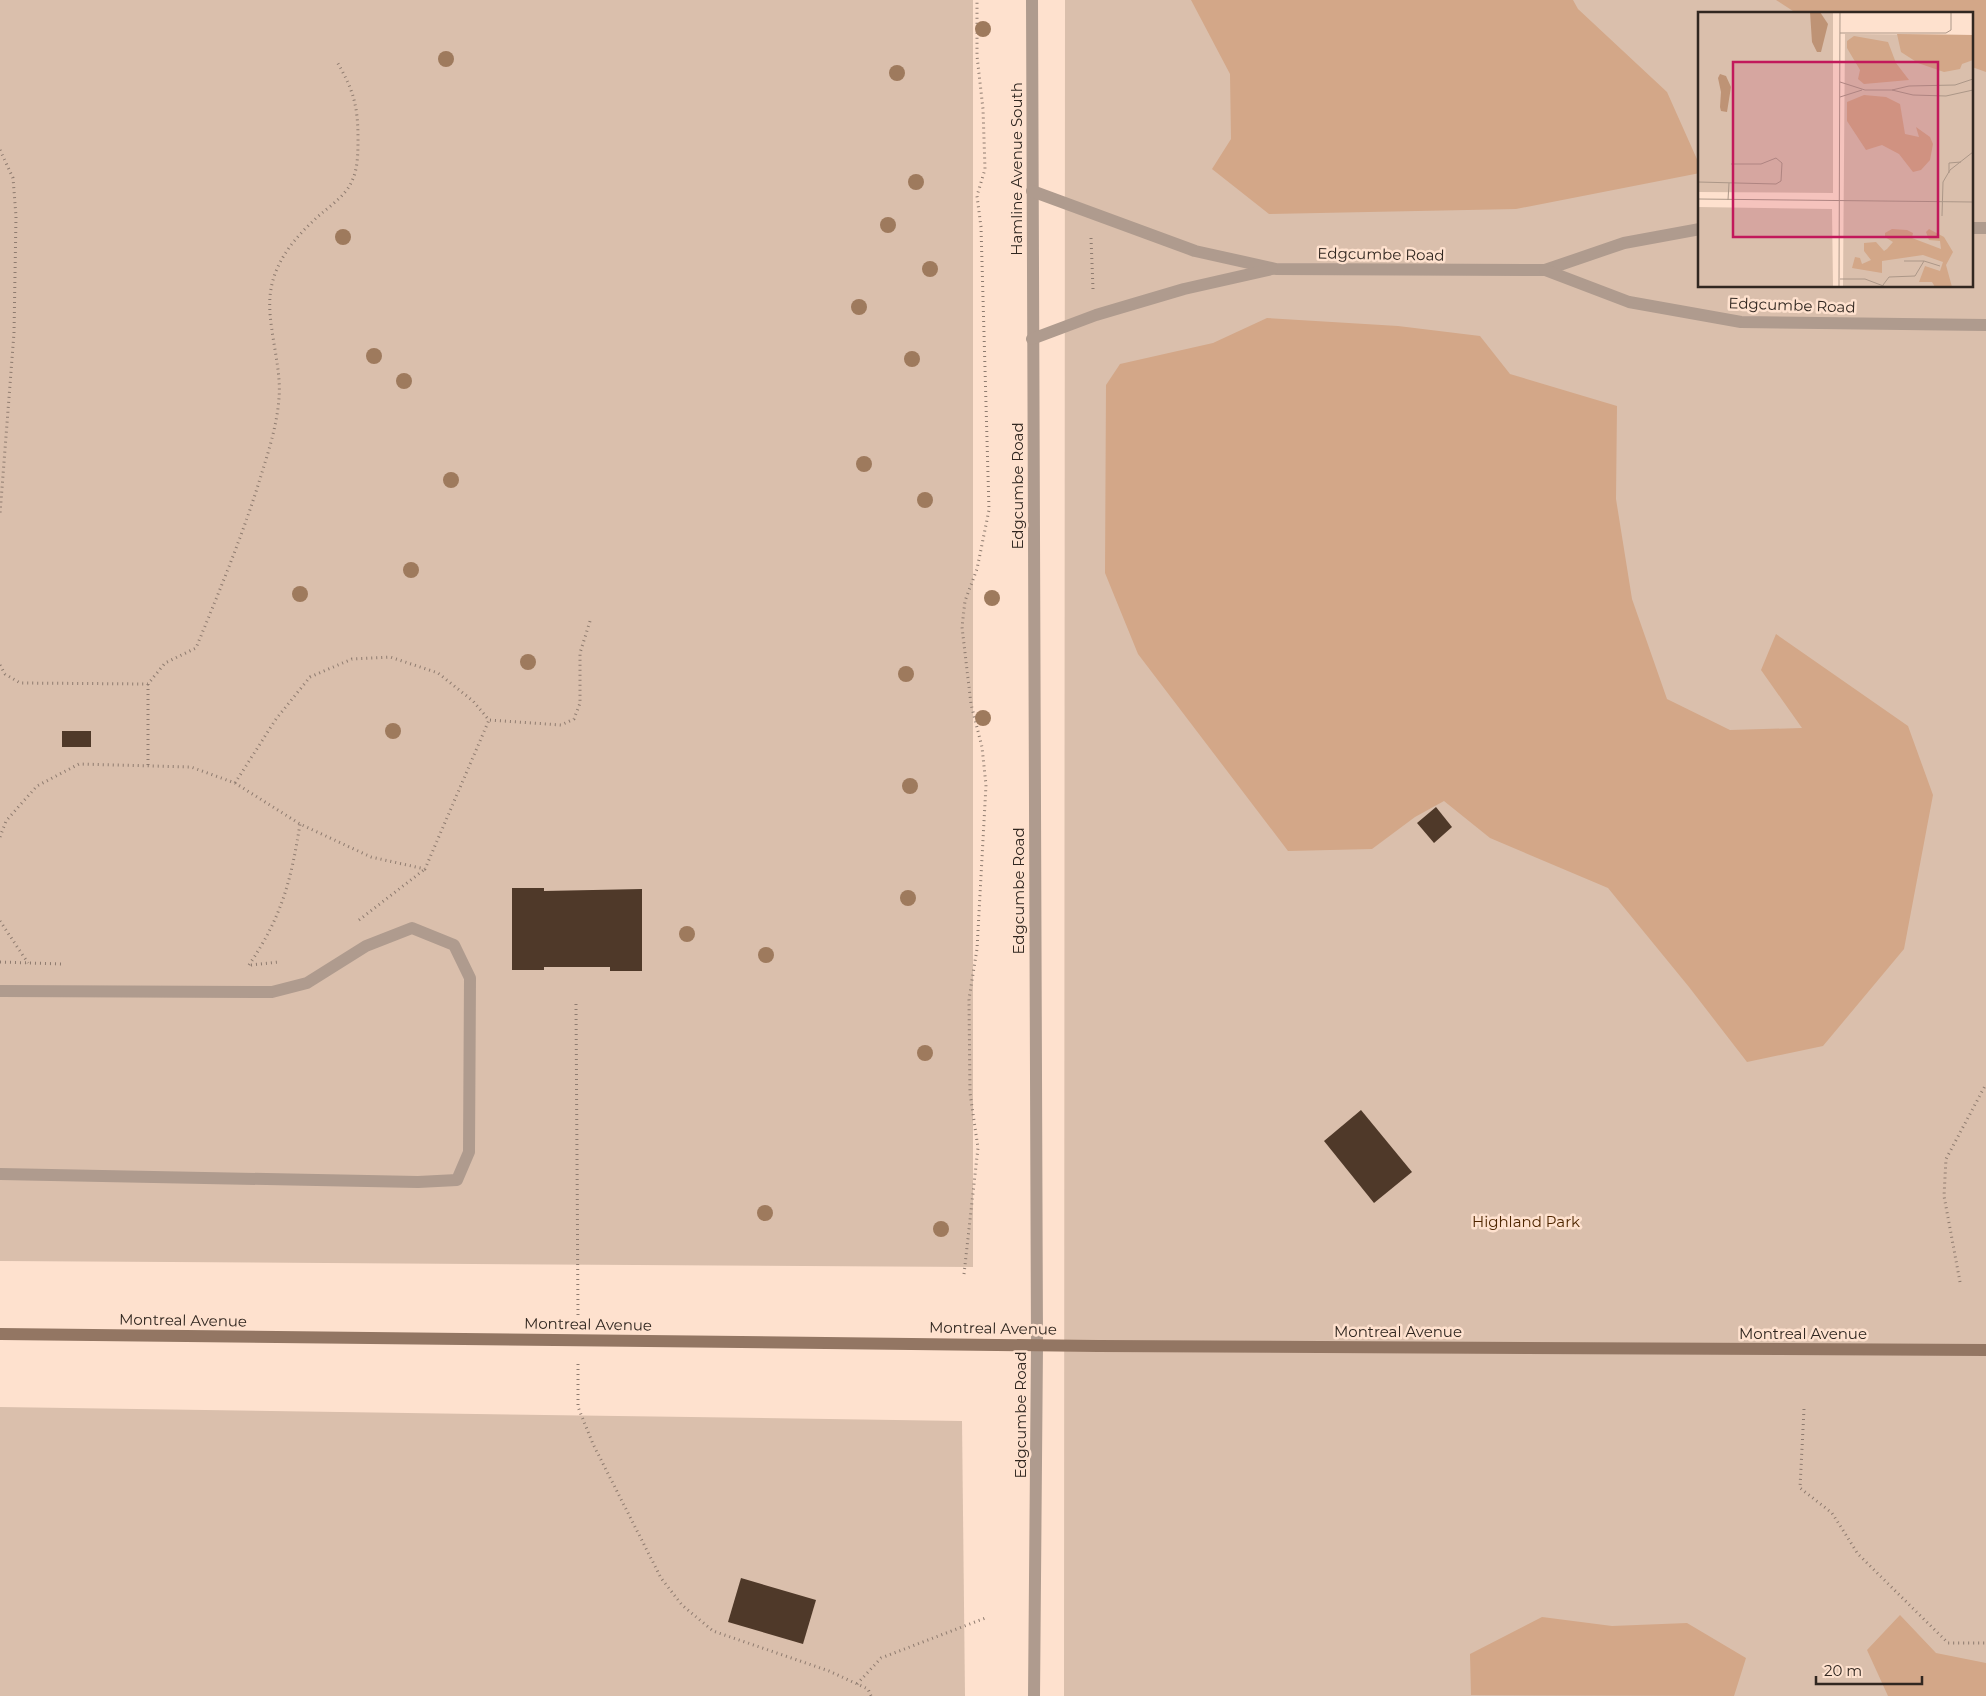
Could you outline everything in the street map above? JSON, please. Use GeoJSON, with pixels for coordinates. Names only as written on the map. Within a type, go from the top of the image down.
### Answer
{"type":"FeatureCollection","features":[{"type":"Feature","properties":{"kind":"main road","name":"Montreal Avenue"},"geometry":{"type":"LineString","coordinates":[[0,1334],[1036,1345],[1986,1350]]}},
{"type":"Feature","properties":{"kind":"street","name":"Hamline Avenue South"},"geometry":{"type":"LineString","coordinates":[[1032,0],[1032,339]]}},
{"type":"Feature","properties":{"kind":"street","name":"Edgcumbe Road"},"geometry":{"type":"LineString","coordinates":[[1032,191],[1195,251],[1276,269],[1545,270],[1624,243],[1698,229]]}},
{"type":"Feature","properties":{"kind":"street","name":"Edgcumbe Road"},"geometry":{"type":"LineString","coordinates":[[1034,1696],[1036,1345],[1032,339],[1096,316],[1184,289],[1276,269]]}},
{"type":"Feature","properties":{"kind":"street","name":"Edgcumbe Road"},"geometry":{"type":"LineString","coordinates":[[1545,270],[1629,302],[1741,322],[1986,325]]}},
{"type":"Feature","properties":{"kind":"street"},"geometry":{"type":"LineString","coordinates":[[0,991],[272,992],[307,983],[366,946],[412,928],[454,944],[470,978],[469,1152],[457,1180],[418,1182],[0,1174]]}},
{"type":"Feature","properties":{"kind":"path"},"geometry":{"type":"LineString","coordinates":[[964,1274],[978,1148],[970,1093],[969,999],[977,949],[986,785],[982,747],[971,704],[962,627],[965,601],[977,569],[988,510],[981,227],[977,196],[985,169],[983,109],[977,56],[977,0]]}},
{"type":"Feature","properties":{"kind":"path"},"geometry":{"type":"LineString","coordinates":[[148,765],[148,684],[165,663],[196,648],[242,538],[273,439],[279,398],[277,353],[270,314],[270,289],[281,262],[299,233],[334,202],[351,183],[358,156],[358,113],[352,88],[336,60]]}},
{"type":"Feature","properties":{"kind":"path"},"geometry":{"type":"LineString","coordinates":[[0,150],[12,178],[16,216],[14,333],[0,514]]}},
{"type":"Feature","properties":{"kind":"path"},"geometry":{"type":"LineString","coordinates":[[235,783],[276,719],[310,677],[352,659],[390,657],[438,673],[473,701],[489,720],[561,725],[574,720],[580,703],[580,652],[591,618]]}},
{"type":"Feature","properties":{"kind":"path"},"geometry":{"type":"LineString","coordinates":[[0,665],[5,674],[20,683],[148,684]]}},
{"type":"Feature","properties":{"kind":"path"},"geometry":{"type":"LineString","coordinates":[[358,921],[425,869],[489,720]]}},
{"type":"Feature","properties":{"kind":"path"},"geometry":{"type":"LineString","coordinates":[[0,837],[6,821],[37,786],[79,764],[190,767],[235,783],[300,824],[371,858],[425,869]]}},
{"type":"Feature","properties":{"kind":"path"},"geometry":{"type":"LineString","coordinates":[[250,965],[268,937],[281,908],[293,870],[300,824]]}},
{"type":"Feature","properties":{"kind":"path"},"geometry":{"type":"LineString","coordinates":[[0,921],[28,964]]}},
{"type":"Feature","properties":{"kind":"path"},"geometry":{"type":"LineString","coordinates":[[0,962],[67,964]]}},
{"type":"Feature","properties":{"kind":"path"},"geometry":{"type":"LineString","coordinates":[[240,965],[282,962]]}},
{"type":"Feature","properties":{"kind":"path"},"geometry":{"type":"LineString","coordinates":[[576,1004],[578,1406],[593,1444],[661,1578],[682,1605],[713,1631],[830,1671],[868,1689],[871,1696]]}},
{"type":"Feature","properties":{"kind":"path"},"geometry":{"type":"LineString","coordinates":[[1960,1282],[1944,1196],[1946,1159],[1986,1084]]}},
{"type":"Feature","properties":{"kind":"path"},"geometry":{"type":"LineString","coordinates":[[1804,1410],[1800,1488],[1832,1513],[1858,1554],[1948,1644],[1986,1644]]}},
{"type":"Feature","properties":{"kind":"path"},"geometry":{"type":"LineString","coordinates":[[857,1684],[881,1658],[988,1617]]}},
{"type":"Feature","properties":{"kind":"green space"},"geometry":{"type":"Polygon","coordinates":[[[0,0],[973,0],[973,1267],[0,1261],[0,0]]]}},
{"type":"Feature","properties":{"kind":"green space","name":"Highland Park"},"geometry":{"type":"Polygon","coordinates":[[[1065,0],[1986,0],[1986,1696],[1064,1696],[1065,0]]]}},
{"type":"Feature","properties":{"kind":"green space"},"geometry":{"type":"Polygon","coordinates":[[[0,1407],[962,1421],[965,1696],[0,1696],[0,1407]]]}},
{"type":"Feature","properties":{"kind":"shaded area"},"geometry":{"type":"Polygon","coordinates":[[[1191,0],[1573,0],[1578,9],[1667,92],[1698,162],[1698,173],[1516,209],[1269,214],[1212,169],[1231,139],[1230,74],[1191,0]]]}},
{"type":"Feature","properties":{"kind":"shaded area"},"geometry":{"type":"Polygon","coordinates":[[[1776,0],[1986,0],[1986,72],[1974,68],[1974,12],[1793,11],[1776,0]]]}},
{"type":"Feature","properties":{"kind":"shaded area"},"geometry":{"type":"Polygon","coordinates":[[[1267,318],[1398,326],[1480,336],[1510,374],[1617,406],[1616,499],[1632,599],[1667,699],[1730,730],[1802,728],[1761,670],[1776,634],[1908,726],[1933,795],[1904,949],[1823,1046],[1747,1062],[1608,888],[1490,838],[1444,801],[1415,817],[1372,849],[1288,851],[1138,654],[1105,573],[1106,385],[1120,364],[1213,343],[1267,318]]]}},
{"type":"Feature","properties":{"kind":"shaded area"},"geometry":{"type":"Polygon","coordinates":[[[1900,1615],[1936,1653],[1986,1663],[1986,1696],[1888,1696],[1867,1650],[1900,1615]]]}},
{"type":"Feature","properties":{"kind":"shaded area"},"geometry":{"type":"Polygon","coordinates":[[[1542,1617],[1612,1626],[1687,1623],[1746,1658],[1734,1696],[1471,1695],[1470,1654],[1542,1617]]]}},
{"type":"Feature","properties":{"kind":"building"},"geometry":{"type":"Polygon","coordinates":[[[62,731],[91,731],[91,747],[62,747],[62,731]]]}},
{"type":"Feature","properties":{"kind":"building"},"geometry":{"type":"Polygon","coordinates":[[[1436,807],[1452,827],[1434,843],[1417,823],[1436,807]]]}},
{"type":"Feature","properties":{"kind":"building"},"geometry":{"type":"Polygon","coordinates":[[[512,888],[544,888],[544,891],[642,889],[642,971],[610,971],[610,967],[544,967],[544,970],[512,970],[512,888]]]}},
{"type":"Feature","properties":{"kind":"building"},"geometry":{"type":"Polygon","coordinates":[[[1361,1110],[1412,1172],[1374,1203],[1324,1141],[1361,1110]]]}},
{"type":"Feature","properties":{"kind":"building"},"geometry":{"type":"Polygon","coordinates":[[[741,1578],[816,1600],[803,1644],[728,1622],[741,1578]]]}}]}
